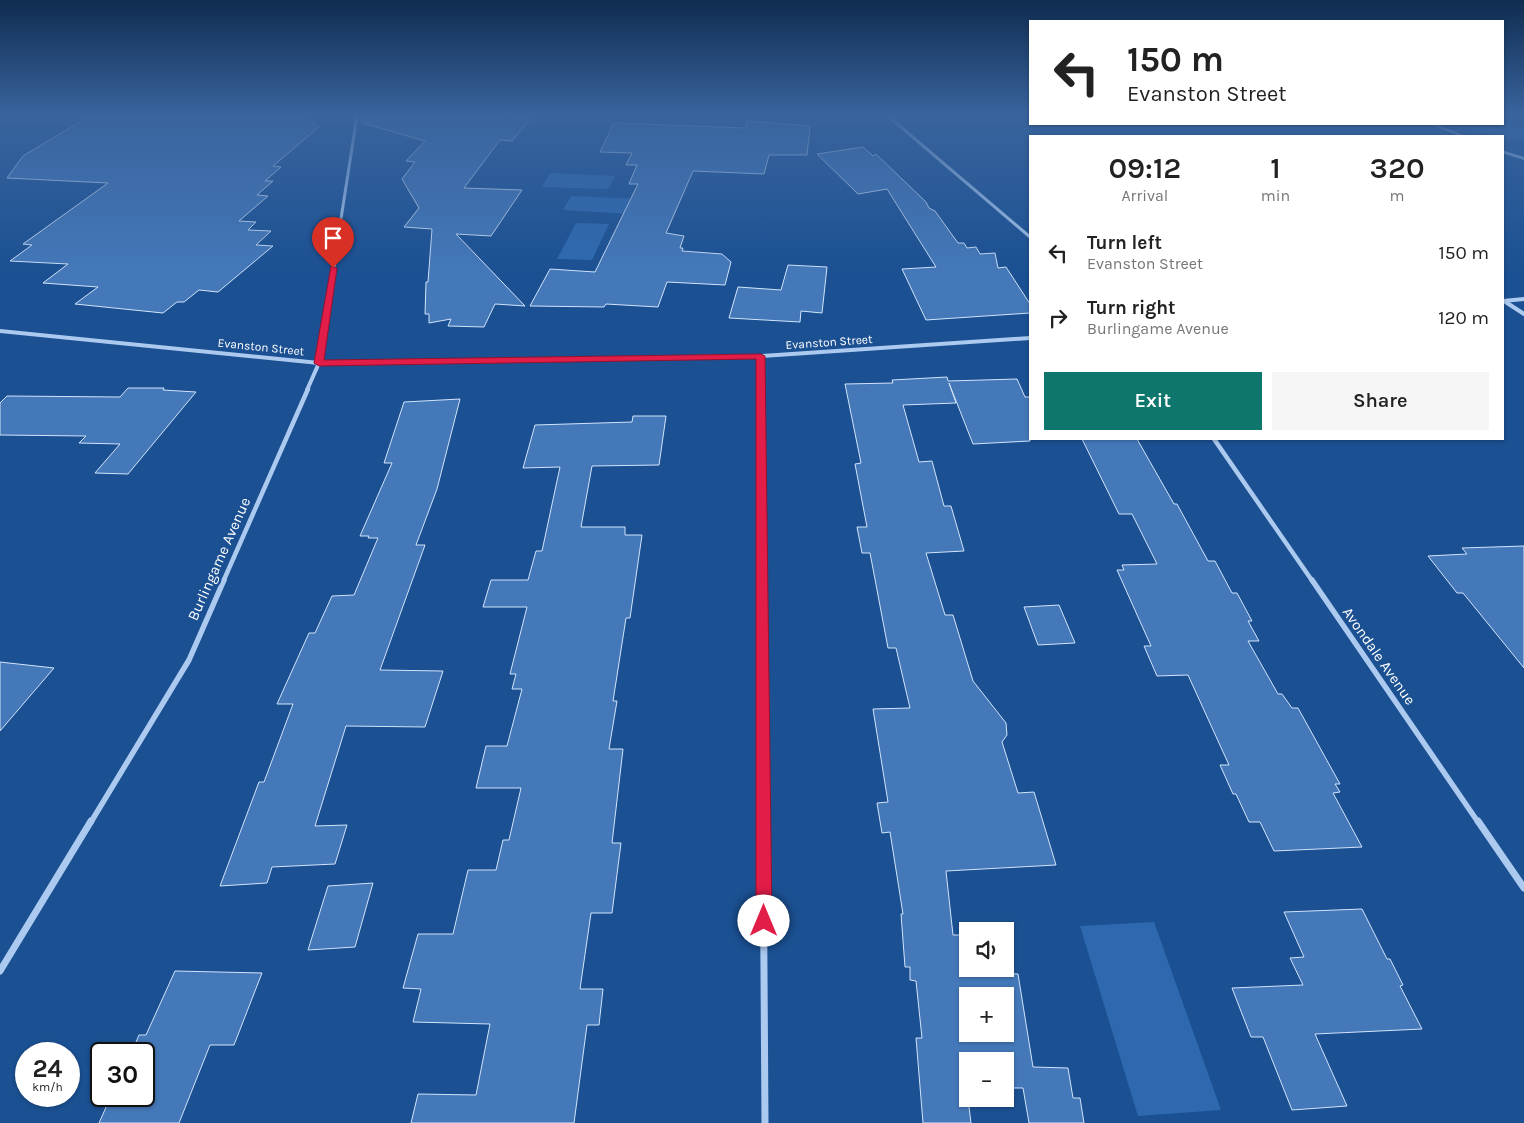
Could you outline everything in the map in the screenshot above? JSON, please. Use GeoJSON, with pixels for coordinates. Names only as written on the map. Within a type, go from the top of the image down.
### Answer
{"type":"FeatureCollection","features":[{"type":"Feature","properties":{"kind":"street","name":"Burlingame Avenue"},"geometry":{"type":"LineString","coordinates":[[0,971],[189,660],[319,363],[349,168]]}},
{"type":"Feature","properties":{"kind":"street"},"geometry":{"type":"LineString","coordinates":[[950,168],[1029,236]]}},
{"type":"Feature","properties":{"kind":"street"},"geometry":{"type":"LineString","coordinates":[[1504,301],[1524,299]]}},
{"type":"Feature","properties":{"kind":"street"},"geometry":{"type":"LineString","coordinates":[[1504,302],[1524,314]]}},
{"type":"Feature","properties":{"kind":"street","name":"Evanston Street"},"geometry":{"type":"LineString","coordinates":[[0,331],[319,363],[761,356],[1029,338]]}},
{"type":"Feature","properties":{"kind":"street"},"geometry":{"type":"LineString","coordinates":[[761,356],[765,1123]]}},
{"type":"Feature","properties":{"kind":"street","name":"Avondale Avenue"},"geometry":{"type":"LineString","coordinates":[[1215,440],[1524,888]]}},
{"type":"Feature","properties":{"kind":"shaded area"},"geometry":{"type":"Polygon","coordinates":[[[550,173],[615,176],[608,189],[542,187],[550,173]]]}},
{"type":"Feature","properties":{"kind":"shaded area"},"geometry":{"type":"Polygon","coordinates":[[[571,196],[639,199],[632,214],[563,210],[571,196]]]}},
{"type":"Feature","properties":{"kind":"shaded area"},"geometry":{"type":"Polygon","coordinates":[[[576,223],[609,224],[592,260],[557,259],[576,223]]]}},
{"type":"Feature","properties":{"kind":"shaded area"},"geometry":{"type":"Polygon","coordinates":[[[1154,922],[1221,1110],[1138,1116],[1080,926],[1154,922]]]}},
{"type":"Feature","properties":{"kind":"building"},"geometry":{"type":"Polygon","coordinates":[[[14,168],[279,168],[265,181],[273,181],[257,195],[268,196],[239,221],[256,222],[248,230],[271,231],[256,245],[273,246],[218,292],[199,290],[184,302],[177,302],[163,313],[75,304],[98,287],[43,283],[68,264],[10,261],[32,245],[23,244],[108,183],[7,178],[14,168]]]}},
{"type":"Feature","properties":{"kind":"building"},"geometry":{"type":"Polygon","coordinates":[[[410,168],[479,168],[464,188],[522,190],[491,236],[456,234],[525,306],[495,304],[484,327],[448,326],[451,319],[429,323],[429,314],[425,314],[426,282],[428,282],[432,229],[404,227],[419,208],[402,179],[410,168]]]}},
{"type":"Feature","properties":{"kind":"building"},"geometry":{"type":"Polygon","coordinates":[[[636,168],[765,168],[764,174],[693,171],[666,233],[684,236],[680,248],[683,248],[682,251],[722,254],[731,262],[725,285],[667,282],[658,307],[606,304],[604,307],[530,306],[550,269],[595,272],[638,184],[629,184],[636,168]]]}},
{"type":"Feature","properties":{"kind":"building"},"geometry":{"type":"Polygon","coordinates":[[[832,168],[891,168],[926,202],[929,208],[935,211],[958,243],[964,243],[967,248],[976,247],[980,254],[995,253],[998,268],[1006,267],[1029,302],[1029,313],[926,320],[902,269],[936,267],[887,189],[858,194],[832,168]]]}},
{"type":"Feature","properties":{"kind":"building"},"geometry":{"type":"Polygon","coordinates":[[[788,265],[827,267],[822,313],[801,311],[800,322],[729,318],[738,287],[781,290],[788,265]]]}},
{"type":"Feature","properties":{"kind":"building"},"geometry":{"type":"Polygon","coordinates":[[[947,377],[948,381],[1017,379],[1025,397],[1029,397],[1030,441],[973,444],[949,383],[956,403],[903,405],[919,462],[932,461],[944,506],[951,506],[964,551],[926,553],[945,615],[953,615],[973,681],[1006,723],[1007,735],[1002,742],[1018,793],[1034,792],[1056,865],[946,871],[953,935],[959,935],[959,977],[1014,977],[1014,974],[1018,974],[1033,1067],[1068,1068],[1073,1098],[1080,1098],[1084,1123],[1029,1123],[1023,1088],[1014,1088],[1014,1052],[959,1052],[959,1107],[969,1107],[971,1123],[923,1123],[916,1038],[922,1038],[916,981],[910,980],[910,967],[905,967],[901,914],[903,914],[890,832],[882,833],[877,803],[888,802],[873,709],[910,708],[896,648],[888,648],[870,553],[862,553],[857,527],[867,527],[855,464],[861,463],[845,384],[893,383],[892,380],[947,377]]]}},
{"type":"Feature","properties":{"kind":"building"},"geometry":{"type":"Polygon","coordinates":[[[128,388],[164,388],[163,390],[196,392],[128,474],[95,473],[120,444],[79,443],[86,436],[0,435],[0,403],[7,396],[120,397],[128,388]]]}},
{"type":"Feature","properties":{"kind":"building"},"geometry":{"type":"Polygon","coordinates":[[[460,399],[437,489],[416,545],[425,545],[380,670],[443,671],[425,727],[346,726],[315,826],[347,825],[335,864],[272,867],[267,883],[220,886],[259,782],[264,782],[293,704],[277,704],[309,633],[315,633],[332,596],[354,595],[378,538],[360,536],[392,463],[384,463],[404,402],[460,399]]]}},
{"type":"Feature","properties":{"kind":"building"},"geometry":{"type":"Polygon","coordinates":[[[633,416],[666,416],[659,465],[592,466],[581,527],[625,527],[625,535],[642,535],[630,618],[626,618],[613,701],[617,701],[609,749],[623,749],[612,843],[621,843],[612,913],[591,913],[580,989],[603,989],[599,1025],[587,1025],[574,1123],[411,1123],[418,1094],[476,1095],[490,1024],[413,1022],[421,989],[403,988],[418,934],[453,934],[468,870],[496,870],[503,840],[509,840],[521,788],[476,788],[486,746],[507,746],[522,689],[512,689],[516,674],[510,674],[527,607],[483,607],[491,580],[528,580],[536,551],[542,551],[560,467],[523,468],[535,425],[632,422],[633,416]]]}},
{"type":"Feature","properties":{"kind":"building"},"geometry":{"type":"Polygon","coordinates":[[[1082,440],[1138,440],[1174,504],[1177,504],[1208,561],[1215,561],[1232,593],[1237,593],[1252,621],[1248,621],[1259,641],[1248,641],[1278,694],[1282,694],[1292,708],[1298,708],[1340,784],[1335,784],[1340,792],[1333,793],[1362,847],[1274,851],[1260,822],[1249,822],[1236,794],[1233,794],[1220,765],[1229,765],[1188,675],[1157,676],[1144,646],[1151,646],[1117,570],[1124,570],[1122,565],[1157,564],[1132,514],[1119,514],[1082,440]]]}},
{"type":"Feature","properties":{"kind":"building"},"geometry":{"type":"Polygon","coordinates":[[[1524,546],[1524,668],[1463,593],[1457,593],[1428,556],[1467,554],[1462,548],[1524,546]]]}},
{"type":"Feature","properties":{"kind":"building"},"geometry":{"type":"Polygon","coordinates":[[[1059,605],[1075,643],[1038,645],[1024,607],[1059,605]]]}},
{"type":"Feature","properties":{"kind":"building"},"geometry":{"type":"Polygon","coordinates":[[[0,662],[54,668],[0,731],[0,662]]]}},
{"type":"Feature","properties":{"kind":"building"},"geometry":{"type":"Polygon","coordinates":[[[373,883],[355,947],[308,950],[328,886],[373,883]]]}},
{"type":"Feature","properties":{"kind":"building"},"geometry":{"type":"Polygon","coordinates":[[[1362,909],[1387,959],[1390,959],[1403,985],[1400,986],[1422,1029],[1315,1034],[1347,1106],[1292,1110],[1263,1037],[1251,1037],[1232,988],[1303,985],[1290,958],[1304,957],[1284,912],[1362,909]]]}},
{"type":"Feature","properties":{"kind":"building"},"geometry":{"type":"Polygon","coordinates":[[[175,971],[262,973],[234,1045],[210,1045],[179,1123],[99,1123],[106,1107],[155,1107],[155,1042],[136,1042],[139,1035],[146,1035],[175,971]]]}},
{"type":"Feature","properties":{"kind":"route"},"geometry":{"type":"LineString","coordinates":[[333,268],[319,363],[761,356],[764,921]]}}]}
